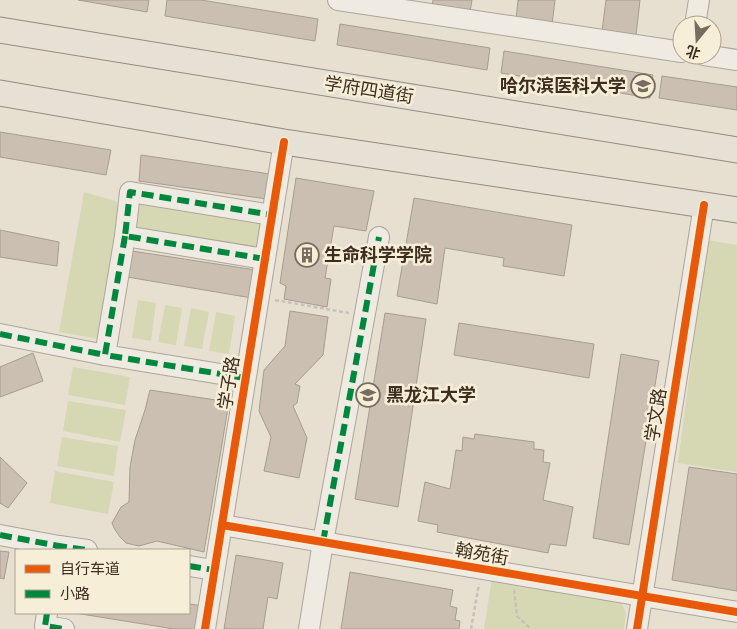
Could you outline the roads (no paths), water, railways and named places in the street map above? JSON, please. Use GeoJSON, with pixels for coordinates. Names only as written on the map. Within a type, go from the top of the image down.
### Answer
{"type":"FeatureCollection","features":[{"type":"Feature","properties":{"kind":"main road","name":"学府四道街"},"geometry":{"type":"LineString","coordinates":[[0,30],[737,150]]}},
{"type":"Feature","properties":{"kind":"main road"},"geometry":{"type":"LineString","coordinates":[[0,93],[284,142],[737,210]]}},
{"type":"Feature","properties":{"kind":"street"},"geometry":{"type":"LineString","coordinates":[[338,0],[410,5],[672,50]]}},
{"type":"Feature","properties":{"kind":"street"},"geometry":{"type":"LineString","coordinates":[[697,15],[699,0]]}},
{"type":"Feature","properties":{"kind":"street"},"geometry":{"type":"LineString","coordinates":[[722,58],[737,60]]}},
{"type":"Feature","properties":{"kind":"street","name":"学子路"},"geometry":{"type":"LineString","coordinates":[[205,629],[284,142]]}},
{"type":"Feature","properties":{"kind":"street"},"geometry":{"type":"LineString","coordinates":[[105,355],[130,192],[272,215]]}},
{"type":"Feature","properties":{"kind":"street","name":"学文路"},"geometry":{"type":"LineString","coordinates":[[637,629],[704,205]]}},
{"type":"Feature","properties":{"kind":"street"},"geometry":{"type":"LineString","coordinates":[[124,236],[265,259]]}},
{"type":"Feature","properties":{"kind":"street"},"geometry":{"type":"LineString","coordinates":[[309,629],[323,542],[379,237]]}},
{"type":"Feature","properties":{"kind":"street"},"geometry":{"type":"LineString","coordinates":[[0,334],[105,355],[245,378]]}},
{"type":"Feature","properties":{"kind":"street","name":"翰苑街"},"geometry":{"type":"LineString","coordinates":[[222,525],[737,612]]}},
{"type":"Feature","properties":{"kind":"street"},"geometry":{"type":"LineString","coordinates":[[0,535],[59,548],[74,549]]}},
{"type":"Feature","properties":{"kind":"street"},"geometry":{"type":"LineString","coordinates":[[190,566],[214,570]]}},
{"type":"Feature","properties":{"kind":"street"},"geometry":{"type":"LineString","coordinates":[[48,614],[45,626],[64,629]]}},
{"type":"Feature","properties":{"kind":"place","name":"哈尔滨医科大学"},"geometry":{"type":"Point","coordinates":[643,86]}},
{"type":"Feature","properties":{"kind":"place","name":"生命科学学院"},"geometry":{"type":"Point","coordinates":[307,255]}},
{"type":"Feature","properties":{"kind":"place","name":"黑龙江大学"},"geometry":{"type":"Point","coordinates":[368,395]}}]}
